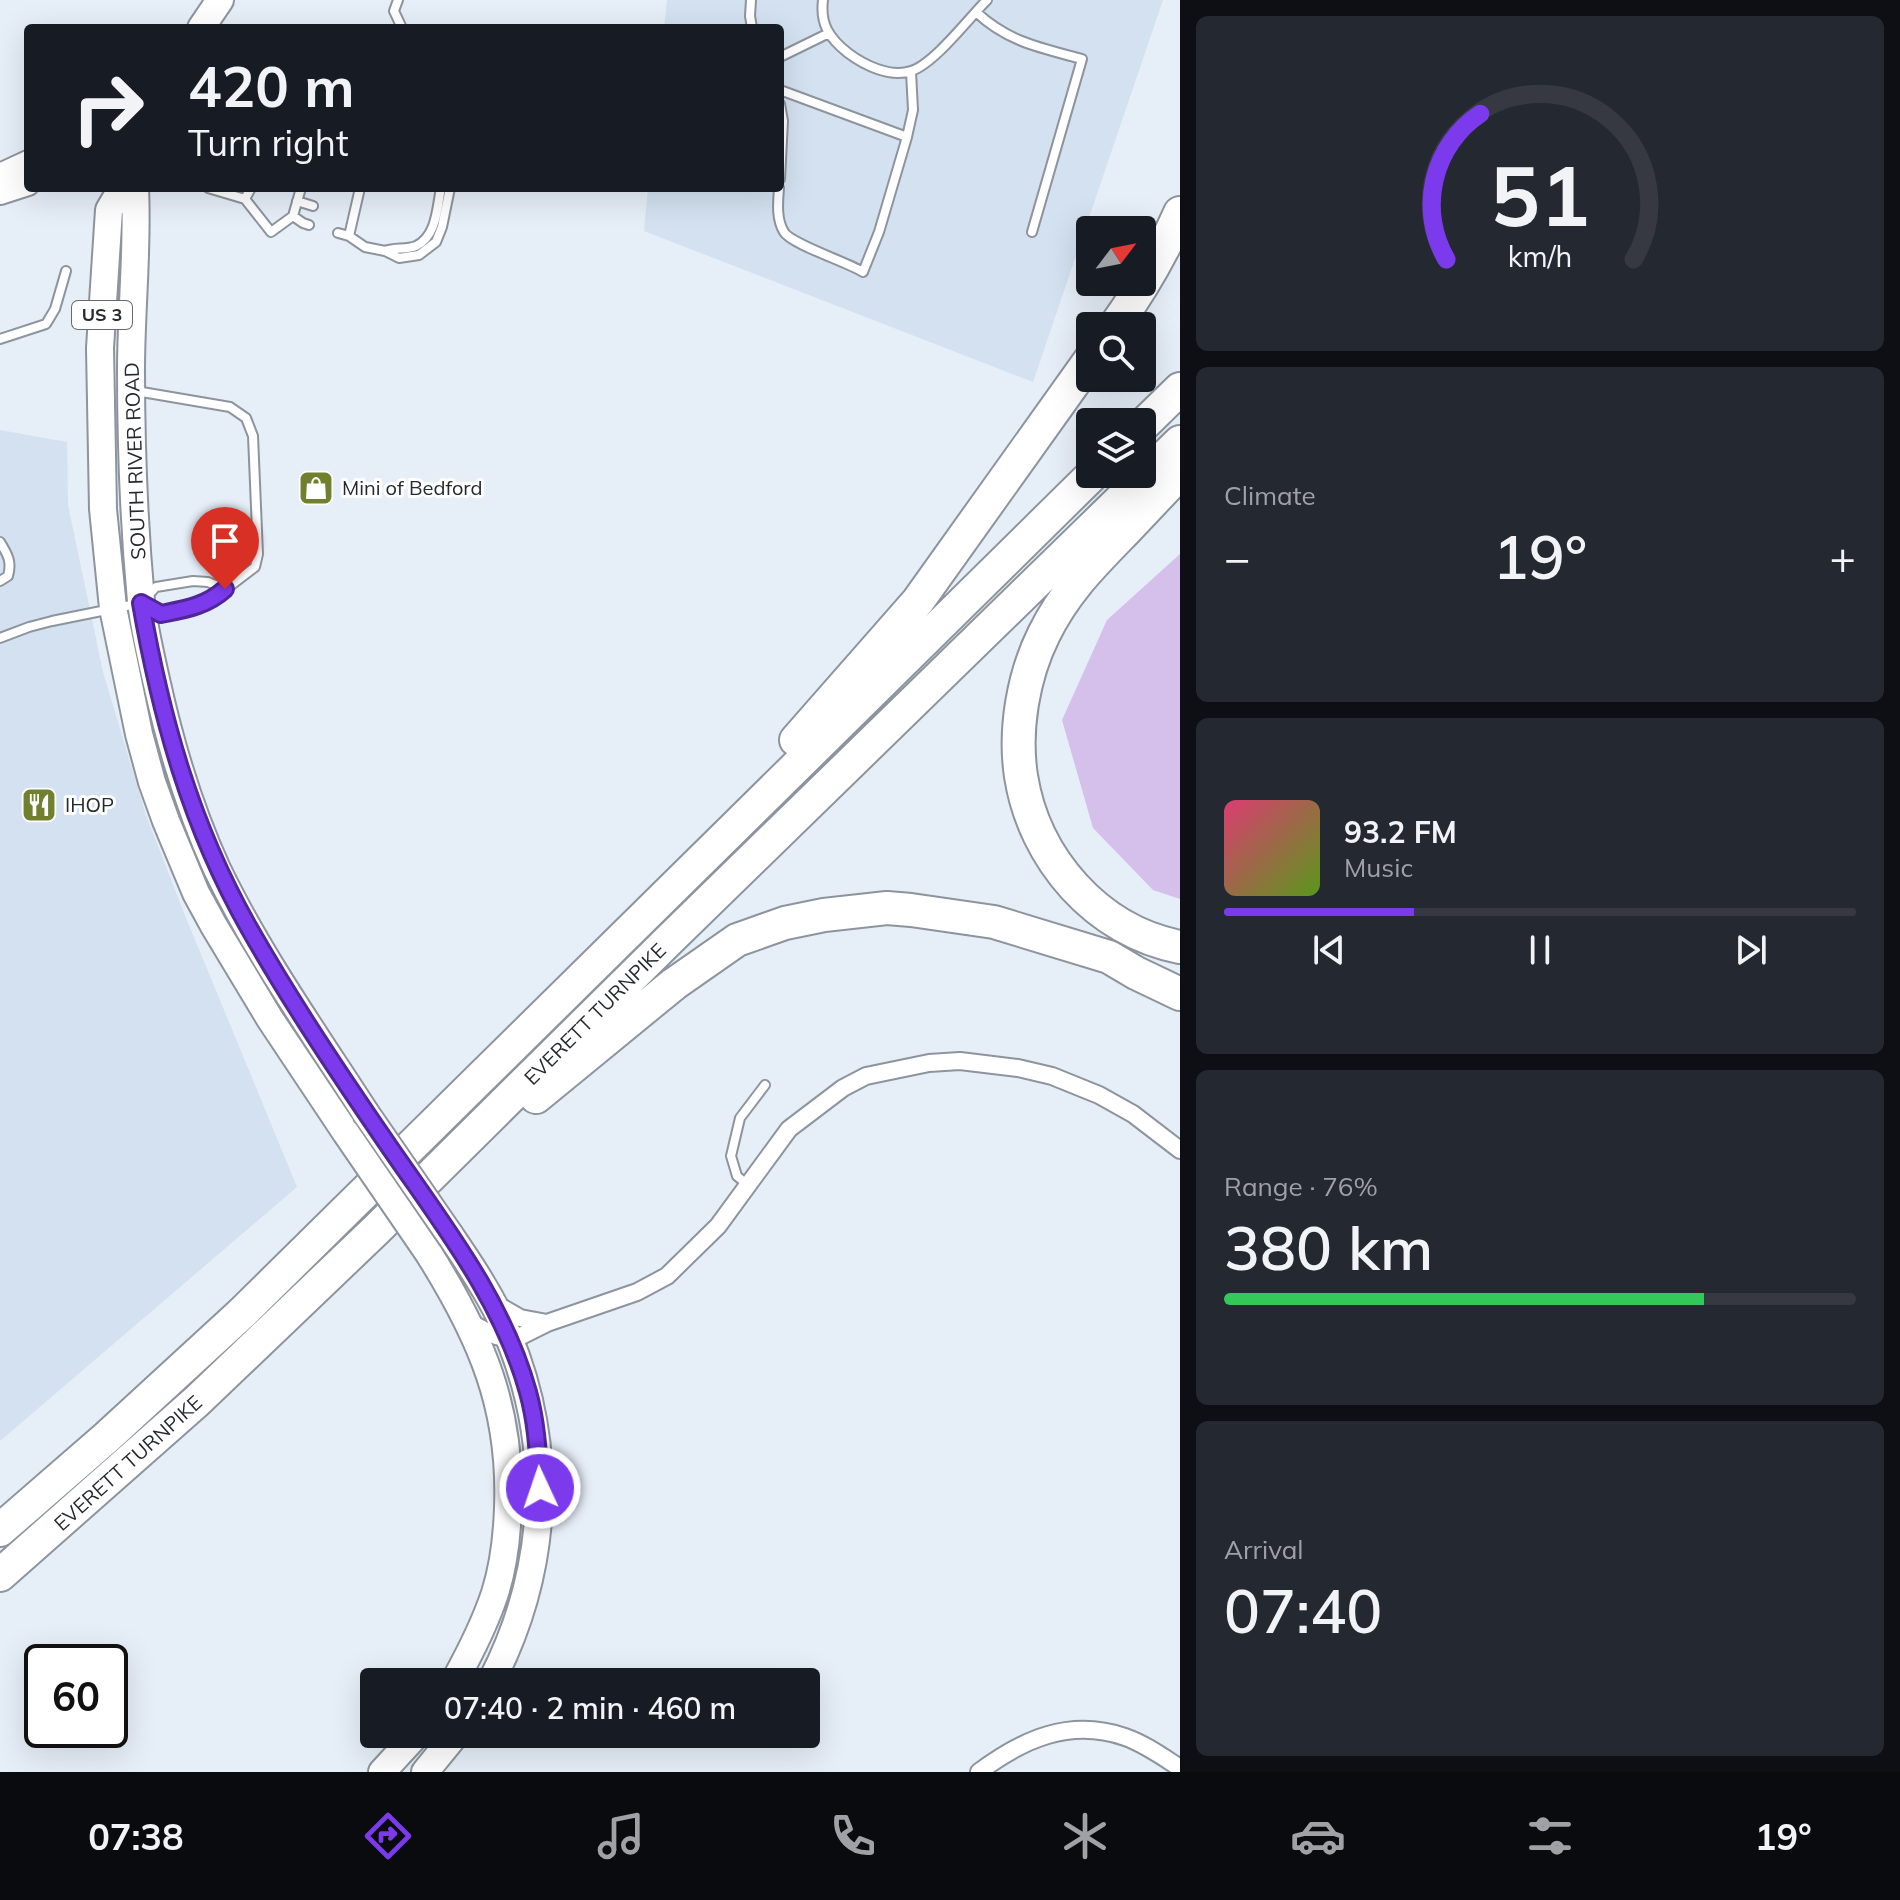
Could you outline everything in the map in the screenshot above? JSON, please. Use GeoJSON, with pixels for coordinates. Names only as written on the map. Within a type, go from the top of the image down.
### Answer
{"type":"FeatureCollection","features":[{"type":"Feature","properties":{"kind":"highway"},"geometry":{"type":"LineString","coordinates":[[1124,312],[1164,250],[1180,213]]}},
{"type":"Feature","properties":{"kind":"highway"},"geometry":{"type":"LineString","coordinates":[[569,990],[918,601],[1076,380]]}},
{"type":"Feature","properties":{"kind":"highway"},"geometry":{"type":"LineString","coordinates":[[1156,412],[1180,389]]}},
{"type":"Feature","properties":{"kind":"highway","name":"EVERETT TURNPIKE"},"geometry":{"type":"LineString","coordinates":[[0,1575],[197,1401],[377,1229],[1180,442]]}},
{"type":"Feature","properties":{"kind":"highway"},"geometry":{"type":"LineString","coordinates":[[1180,473],[1064,597],[1043,635],[1029,670],[1019,741],[1021,776],[1031,812],[1045,845],[1065,876],[1090,903],[1119,925],[1153,940],[1180,947]]}},
{"type":"Feature","properties":{"kind":"highway","name":"EVERETT TURNPIKE"},"geometry":{"type":"LineString","coordinates":[[0,1530],[242,1313],[1079,488]]}},
{"type":"Feature","properties":{"kind":"highway"},"geometry":{"type":"LineString","coordinates":[[377,1229],[674,984],[737,940],[785,923],[887,908],[994,922],[1109,957],[1180,994]]}},
{"type":"Feature","properties":{"kind":"main road"},"geometry":{"type":"LineString","coordinates":[[204,24],[220,0]]}},
{"type":"Feature","properties":{"kind":"main road","name":"SOUTH RIVER ROAD"},"geometry":{"type":"LineString","coordinates":[[120,192],[109,210],[100,348],[103,509],[113,608],[152,782],[186,871],[238,968],[429,1254],[469,1322]]}},
{"type":"Feature","properties":{"kind":"main road","name":"SOUTH RIVER ROAD"},"geometry":{"type":"LineString","coordinates":[[135,192],[131,390],[141,603],[169,734],[191,805],[217,867],[268,960],[365,1112],[450,1235],[492,1302],[509,1338],[529,1395],[535,1425],[540,1488],[533,1565],[524,1602],[498,1668]]}},
{"type":"Feature","properties":{"kind":"main road","name":"US 3"},"geometry":{"type":"LineString","coordinates":[[462,1668],[495,1592],[503,1560],[509,1489],[502,1416],[492,1378],[469,1322]]}},
{"type":"Feature","properties":{"kind":"main road"},"geometry":{"type":"LineString","coordinates":[[382,1772],[404,1748]]}},
{"type":"Feature","properties":{"kind":"main road"},"geometry":{"type":"LineString","coordinates":[[425,1772],[445,1748]]}},
{"type":"Feature","properties":{"kind":"street"},"geometry":{"type":"LineString","coordinates":[[0,175],[24,164]]}},
{"type":"Feature","properties":{"kind":"street"},"geometry":{"type":"LineString","coordinates":[[0,193],[24,185]]}},
{"type":"Feature","properties":{"kind":"street"},"geometry":{"type":"LineString","coordinates":[[469,1322],[496,1336],[509,1338],[523,1335],[547,1323],[637,1292],[667,1276],[718,1226],[789,1129],[843,1088],[866,1076],[929,1063],[960,1061],[988,1063],[1052,1076],[1117,1105],[1180,1150]]}},
{"type":"Feature","properties":{"kind":"street"},"geometry":{"type":"LineString","coordinates":[[492,1302],[520,1318],[547,1323]]}},
{"type":"Feature","properties":{"kind":"street"},"geometry":{"type":"LineString","coordinates":[[979,1772],[1030,1739],[1067,1730],[1106,1732],[1126,1737],[1180,1768]]}},
{"type":"Feature","properties":{"kind":"lane"},"geometry":{"type":"LineString","coordinates":[[398,0],[394,11],[400,24]]}},
{"type":"Feature","properties":{"kind":"lane"},"geometry":{"type":"LineString","coordinates":[[751,0],[751,24]]}},
{"type":"Feature","properties":{"kind":"lane"},"geometry":{"type":"LineString","coordinates":[[823,0],[822,19],[841,47],[857,60],[894,73],[911,72],[944,48],[987,0]]}},
{"type":"Feature","properties":{"kind":"lane"},"geometry":{"type":"LineString","coordinates":[[976,12],[1001,32],[1031,45],[1082,59],[1032,232]]}},
{"type":"Feature","properties":{"kind":"lane"},"geometry":{"type":"LineString","coordinates":[[784,55],[829,33]]}},
{"type":"Feature","properties":{"kind":"lane"},"geometry":{"type":"LineString","coordinates":[[779,192],[780,222],[785,235],[863,272],[879,232],[907,137],[913,110],[911,72]]}},
{"type":"Feature","properties":{"kind":"lane"},"geometry":{"type":"LineString","coordinates":[[784,91],[907,137]]}},
{"type":"Feature","properties":{"kind":"lane"},"geometry":{"type":"LineString","coordinates":[[221,192],[245,199],[271,232],[293,216],[300,192]]}},
{"type":"Feature","properties":{"kind":"lane"},"geometry":{"type":"LineString","coordinates":[[245,199],[249,192]]}},
{"type":"Feature","properties":{"kind":"lane"},"geometry":{"type":"LineString","coordinates":[[349,236],[356,192]]}},
{"type":"Feature","properties":{"kind":"lane"},"geometry":{"type":"LineString","coordinates":[[385,251],[418,245],[429,236],[440,192]]}},
{"type":"Feature","properties":{"kind":"lane"},"geometry":{"type":"LineString","coordinates":[[338,233],[349,236],[365,247],[399,258],[419,255],[436,242],[449,192]]}},
{"type":"Feature","properties":{"kind":"lane"},"geometry":{"type":"LineString","coordinates":[[297,201],[313,206]]}},
{"type":"Feature","properties":{"kind":"lane"},"geometry":{"type":"LineString","coordinates":[[343,214],[353,216]]}},
{"type":"Feature","properties":{"kind":"lane"},"geometry":{"type":"LineString","coordinates":[[293,216],[309,225]]}},
{"type":"Feature","properties":{"kind":"lane"},"geometry":{"type":"LineString","coordinates":[[0,339],[46,324],[55,309],[66,271]]}},
{"type":"Feature","properties":{"kind":"lane"},"geometry":{"type":"LineString","coordinates":[[131,390],[230,407],[246,418],[253,436],[258,554],[255,567],[200,606],[161,614],[141,603]]}},
{"type":"Feature","properties":{"kind":"lane"},"geometry":{"type":"LineString","coordinates":[[0,542],[11,565],[8,576],[0,581]]}},
{"type":"Feature","properties":{"kind":"lane"},"geometry":{"type":"LineString","coordinates":[[0,638],[29,627],[141,603],[156,587],[193,581],[208,582],[225,589]]}},
{"type":"Feature","properties":{"kind":"lane"},"geometry":{"type":"LineString","coordinates":[[749,1186],[737,1176],[731,1156],[740,1118],[765,1085]]}},
{"type":"Feature","properties":{"kind":"shaded area"},"geometry":{"type":"Polygon","coordinates":[[[667,0],[1163,0],[1089,216],[1076,216],[1076,256],[1033,382],[644,231],[648,192],[784,192],[784,24],[664,24],[667,0]]]}},
{"type":"Feature","properties":{"kind":"shaded area"},"geometry":{"type":"Polygon","coordinates":[[[0,430],[67,442],[68,505],[103,672],[146,815],[297,1187],[0,1441],[0,430]]]}},
{"type":"Feature","properties":{"kind":"shaded area"},"geometry":{"type":"Polygon","coordinates":[[[1180,554],[1180,899],[1153,890],[1093,828],[1062,720],[1107,620],[1180,554]]]}},
{"type":"Feature","properties":{"kind":"place","name":"Mini of Bedford"},"geometry":{"type":"Point","coordinates":[316,488]}},
{"type":"Feature","properties":{"kind":"place","name":"IHOP"},"geometry":{"type":"Point","coordinates":[39,805]}},
{"type":"Feature","properties":{"kind":"route"},"geometry":{"type":"LineString","coordinates":[[225,589],[200,606],[161,614],[141,603],[169,734],[191,805],[232,898],[268,960],[365,1112],[484,1287],[497,1312],[529,1395],[535,1425],[540,1488]]}}]}
